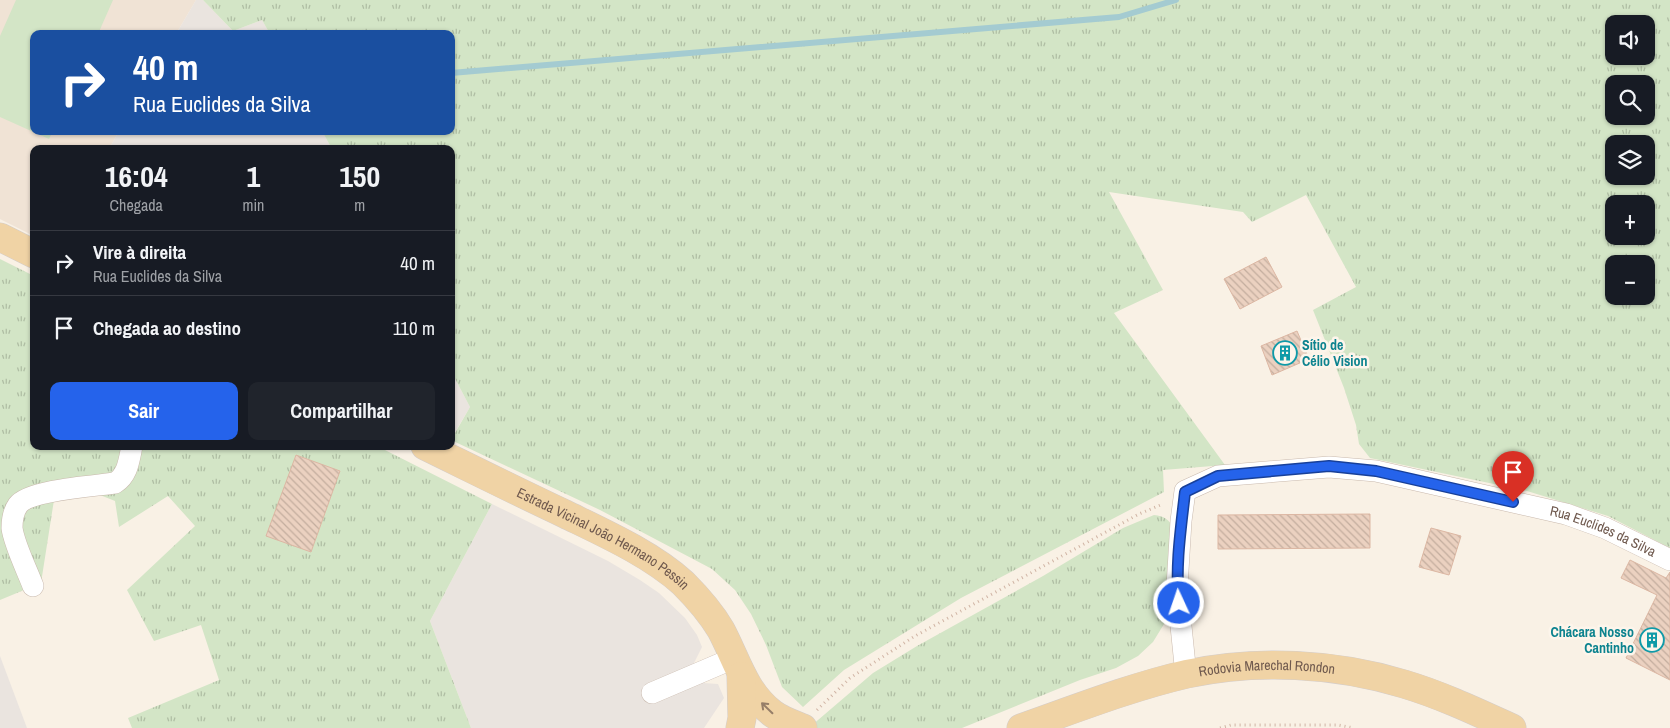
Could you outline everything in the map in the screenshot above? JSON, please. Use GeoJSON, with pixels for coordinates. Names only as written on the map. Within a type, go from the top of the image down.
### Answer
{"type":"FeatureCollection","features":[{"type":"Feature","properties":{"kind":"main road"},"geometry":{"type":"LineString","coordinates":[[0,237],[30,252]]}},
{"type":"Feature","properties":{"kind":"main road","name":"Estrada Vicinal João Hermano Pessin"},"geometry":{"type":"LineString","coordinates":[[433,450],[594,528],[668,571],[706,608],[720,629],[738,667],[754,694],[774,714],[808,722]]}},
{"type":"Feature","properties":{"kind":"main road","name":"Rodovia Marechal Rondon"},"geometry":{"type":"LineString","coordinates":[[1021,728],[1116,695],[1186,674],[1248,666],[1303,666],[1342,670],[1403,683],[1433,693],[1512,728]]}},
{"type":"Feature","properties":{"kind":"main road","name":"Estrada Vicinal João Hermano Pessin"},"geometry":{"type":"LineString","coordinates":[[738,667],[742,718],[740,728]]}},
{"type":"Feature","properties":{"kind":"street"},"geometry":{"type":"LineString","coordinates":[[33,586],[12,528],[13,516],[18,505],[29,497],[44,493],[115,483],[121,480],[126,473],[131,450]]}},
{"type":"Feature","properties":{"kind":"street","name":"Rua Euclides da Silva"},"geometry":{"type":"LineString","coordinates":[[1185,492],[1218,476],[1329,466],[1376,471],[1566,514],[1605,528],[1670,560]]}},
{"type":"Feature","properties":{"kind":"street"},"geometry":{"type":"LineString","coordinates":[[1185,492],[1181,521],[1177,587],[1186,674]]}},
{"type":"Feature","properties":{"kind":"street"},"geometry":{"type":"LineString","coordinates":[[652,693],[738,667]]}},
{"type":"Feature","properties":{"kind":"path"},"geometry":{"type":"LineString","coordinates":[[808,722],[850,678],[916,636],[1139,514],[1185,492]]}},
{"type":"Feature","properties":{"kind":"path"},"geometry":{"type":"LineString","coordinates":[[1220,728],[1232,725],[1338,725],[1354,728]]}},
{"type":"Feature","properties":{"kind":"shaded area"},"geometry":{"type":"Polygon","coordinates":[[[0,0],[196,0],[178,30],[30,30],[30,135],[117,135],[111,145],[30,145],[30,234],[0,219],[0,0]]]}},
{"type":"Feature","properties":{"kind":"shaded area"},"geometry":{"type":"Polygon","coordinates":[[[196,0],[203,0],[232,30],[178,30],[196,0]]]}},
{"type":"Feature","properties":{"kind":"shaded area"},"geometry":{"type":"Polygon","coordinates":[[[262,20],[268,30],[236,30],[262,20]]]}},
{"type":"Feature","properties":{"kind":"shaded area"},"geometry":{"type":"Polygon","coordinates":[[[117,135],[324,135],[330,145],[111,145],[117,135]]]}},
{"type":"Feature","properties":{"kind":"shaded area"},"geometry":{"type":"Polygon","coordinates":[[[455,379],[470,407],[455,432],[455,379]]]}},
{"type":"Feature","properties":{"kind":"shaded area"},"geometry":{"type":"Polygon","coordinates":[[[492,504],[608,561],[659,593],[685,618],[697,635],[702,647],[694,663],[703,683],[718,684],[724,698],[704,728],[471,728],[430,621],[492,504]]]}},
{"type":"Feature","properties":{"kind":"shaded area"},"geometry":{"type":"Polygon","coordinates":[[[0,656],[27,728],[0,728],[0,656]]]}},
{"type":"Feature","properties":{"kind":"green space"},"geometry":{"type":"Polygon","coordinates":[[[16,0],[113,0],[100,30],[30,30],[30,130],[0,117],[0,36],[16,0]]]}},
{"type":"Feature","properties":{"kind":"green space"},"geometry":{"type":"Polygon","coordinates":[[[203,0],[1670,0],[1670,548],[1608,516],[1527,491],[1370,458],[1359,444],[1356,425],[1344,388],[1313,310],[1356,287],[1306,195],[1252,222],[1243,212],[1109,192],[1163,290],[1114,313],[1225,465],[1163,470],[1164,492],[961,598],[844,670],[803,707],[782,687],[766,645],[751,614],[735,590],[712,569],[600,510],[455,442],[455,433],[470,407],[455,379],[455,145],[330,145],[324,135],[455,135],[455,30],[268,30],[262,20],[232,30],[203,0]]]}},
{"type":"Feature","properties":{"kind":"green space"},"geometry":{"type":"Polygon","coordinates":[[[40,135],[51,135],[49,139],[40,135]]]}},
{"type":"Feature","properties":{"kind":"green space"},"geometry":{"type":"Polygon","coordinates":[[[0,259],[30,274],[30,450],[385,450],[492,504],[430,621],[471,728],[132,728],[128,718],[219,680],[201,625],[154,641],[127,590],[195,526],[168,496],[119,527],[115,501],[100,495],[54,500],[41,583],[0,600],[0,259]]]}},
{"type":"Feature","properties":{"kind":"green space"},"geometry":{"type":"Polygon","coordinates":[[[1154,515],[1166,519],[1174,529],[1169,608],[1164,624],[1153,642],[1138,656],[1116,668],[1080,680],[962,728],[817,728],[811,726],[873,673],[1123,528],[1154,515]]]}},
{"type":"Feature","properties":{"kind":"building"},"geometry":{"type":"Polygon","coordinates":[[[1266,257],[1282,287],[1240,309],[1224,279],[1266,257]]]}},
{"type":"Feature","properties":{"kind":"building","name":"Sítio de Célio Vision"},"geometry":{"type":"Polygon","coordinates":[[[1297,331],[1309,359],[1272,375],[1261,346],[1297,331]]]}},
{"type":"Feature","properties":{"kind":"building"},"geometry":{"type":"Polygon","coordinates":[[[296,455],[340,471],[311,552],[266,536],[296,455]]]}},
{"type":"Feature","properties":{"kind":"building"},"geometry":{"type":"Polygon","coordinates":[[[1370,514],[1370,548],[1218,549],[1218,515],[1370,514]]]}},
{"type":"Feature","properties":{"kind":"building"},"geometry":{"type":"Polygon","coordinates":[[[1431,528],[1461,536],[1449,575],[1419,567],[1431,528]]]}},
{"type":"Feature","properties":{"kind":"building"},"geometry":{"type":"Polygon","coordinates":[[[1630,560],[1666,578],[1670,572],[1670,680],[1626,658],[1657,595],[1621,578],[1630,560]]]}},
{"type":"Feature","properties":{"kind":"waterway"},"geometry":{"type":"LineString","coordinates":[[455,73],[1119,17],[1176,0]]}},
{"type":"Feature","properties":{"kind":"place","name":"Sítio de Célio Vision"},"geometry":{"type":"Point","coordinates":[1285,353]}},
{"type":"Feature","properties":{"kind":"place","name":"Chácara Nosso Cantinho"},"geometry":{"type":"Point","coordinates":[1652,640]}},
{"type":"Feature","properties":{"kind":"route"},"geometry":{"type":"LineString","coordinates":[[1179,603],[1177,587],[1181,521],[1185,492],[1218,476],[1329,466],[1376,471],[1513,502]]}}]}
